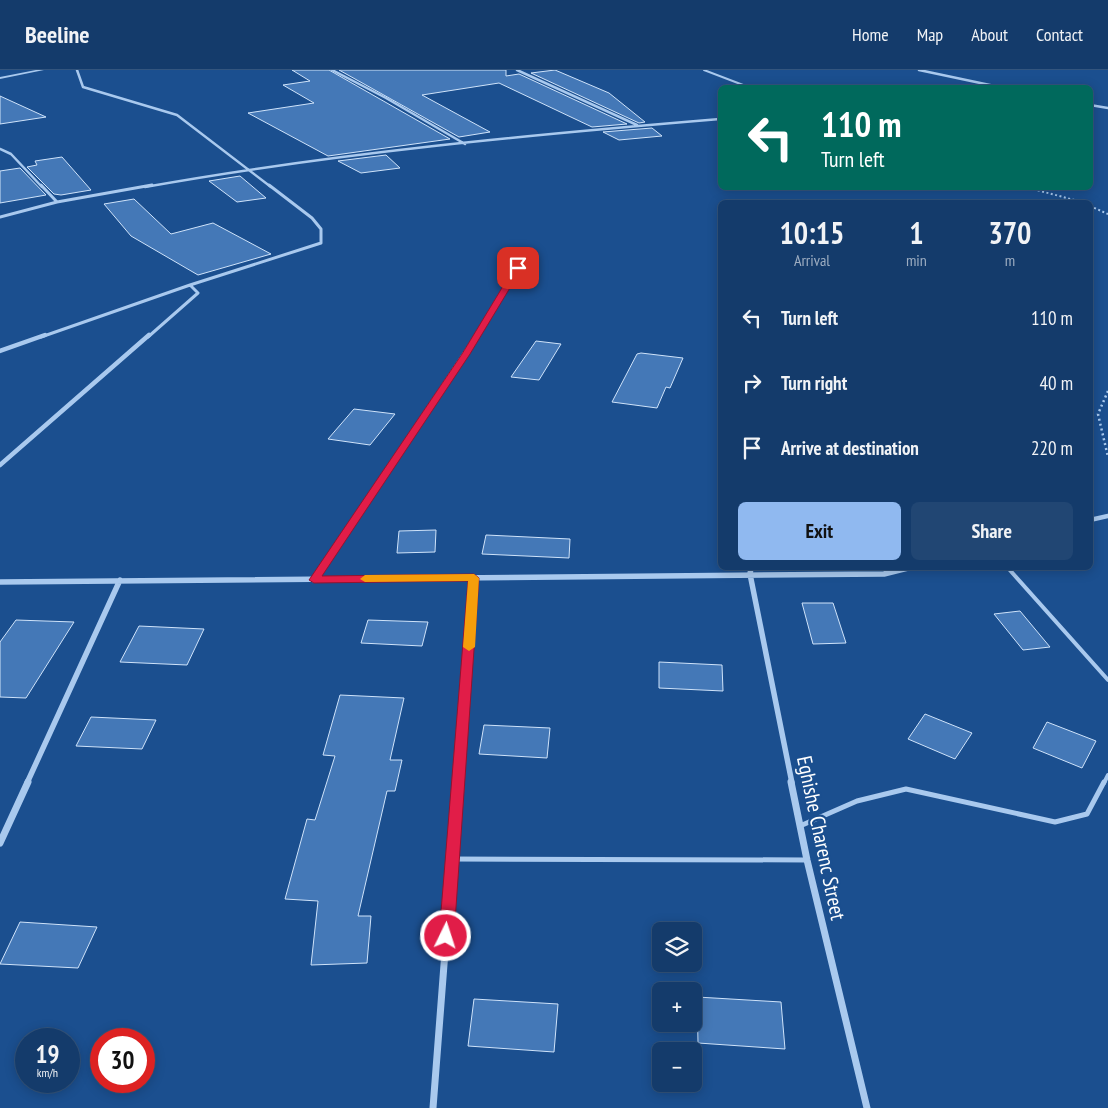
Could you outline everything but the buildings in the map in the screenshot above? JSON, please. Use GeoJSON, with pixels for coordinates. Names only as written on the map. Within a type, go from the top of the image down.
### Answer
{"type":"FeatureCollection","features":[{"type":"Feature","properties":{"kind":"street"},"geometry":{"type":"LineString","coordinates":[[0,78],[42,70]]}},
{"type":"Feature","properties":{"kind":"street"},"geometry":{"type":"LineString","coordinates":[[0,351],[190,285],[321,243],[321,229],[312,218],[177,115],[83,87],[77,70]]}},
{"type":"Feature","properties":{"kind":"street"},"geometry":{"type":"LineString","coordinates":[[332,70],[386,98],[466,144]]}},
{"type":"Feature","properties":{"kind":"street"},"geometry":{"type":"LineString","coordinates":[[517,70],[600,110],[640,126]]}},
{"type":"Feature","properties":{"kind":"street"},"geometry":{"type":"LineString","coordinates":[[919,70],[990,85]]}},
{"type":"Feature","properties":{"kind":"street"},"geometry":{"type":"LineString","coordinates":[[1093,105],[1108,108]]}},
{"type":"Feature","properties":{"kind":"street"},"geometry":{"type":"LineString","coordinates":[[0,217],[57,202],[246,169],[466,144],[718,119]]}},
{"type":"Feature","properties":{"kind":"street"},"geometry":{"type":"LineString","coordinates":[[0,150],[11,154],[57,202]]}},
{"type":"Feature","properties":{"kind":"street"},"geometry":{"type":"LineString","coordinates":[[314,580],[466,354],[518,268]]}},
{"type":"Feature","properties":{"kind":"street"},"geometry":{"type":"LineString","coordinates":[[0,465],[198,293],[190,285]]}},
{"type":"Feature","properties":{"kind":"street"},"geometry":{"type":"LineString","coordinates":[[1093,519],[1108,516]]}},
{"type":"Feature","properties":{"kind":"street"},"geometry":{"type":"LineString","coordinates":[[0,582],[474,578],[751,571],[884,574],[900,570]]}},
{"type":"Feature","properties":{"kind":"street","name":"Eghishe Charenc Street"},"geometry":{"type":"LineString","coordinates":[[751,571],[807,860],[867,1108]]}},
{"type":"Feature","properties":{"kind":"street"},"geometry":{"type":"LineString","coordinates":[[433,1108],[474,578]]}},
{"type":"Feature","properties":{"kind":"street"},"geometry":{"type":"LineString","coordinates":[[0,843],[120,580]]}},
{"type":"Feature","properties":{"kind":"lane"},"geometry":{"type":"LineString","coordinates":[[704,70],[742,85]]}},
{"type":"Feature","properties":{"kind":"lane"},"geometry":{"type":"LineString","coordinates":[[1010,570],[1108,680]]}},
{"type":"Feature","properties":{"kind":"lane"},"geometry":{"type":"LineString","coordinates":[[800,826],[857,801],[906,789],[1055,822],[1087,814],[1108,775]]}},
{"type":"Feature","properties":{"kind":"lane"},"geometry":{"type":"LineString","coordinates":[[452,859],[807,860]]}},
{"type":"Feature","properties":{"kind":"path"},"geometry":{"type":"LineString","coordinates":[[1037,190],[1074,200]]}},
{"type":"Feature","properties":{"kind":"path"},"geometry":{"type":"LineString","coordinates":[[1093,207],[1108,214]]}},
{"type":"Feature","properties":{"kind":"path"},"geometry":{"type":"LineString","coordinates":[[1108,391],[1098,414],[1108,457]]}},
{"type":"Feature","properties":{"kind":"slow traffic"},"geometry":{"type":"LineString","coordinates":[[365,579],[474,578],[469,647]]}},
{"type":"Feature","properties":{"kind":"route"},"geometry":{"type":"LineString","coordinates":[[446,936],[474,578],[314,580],[466,354],[518,268]]}}]}
